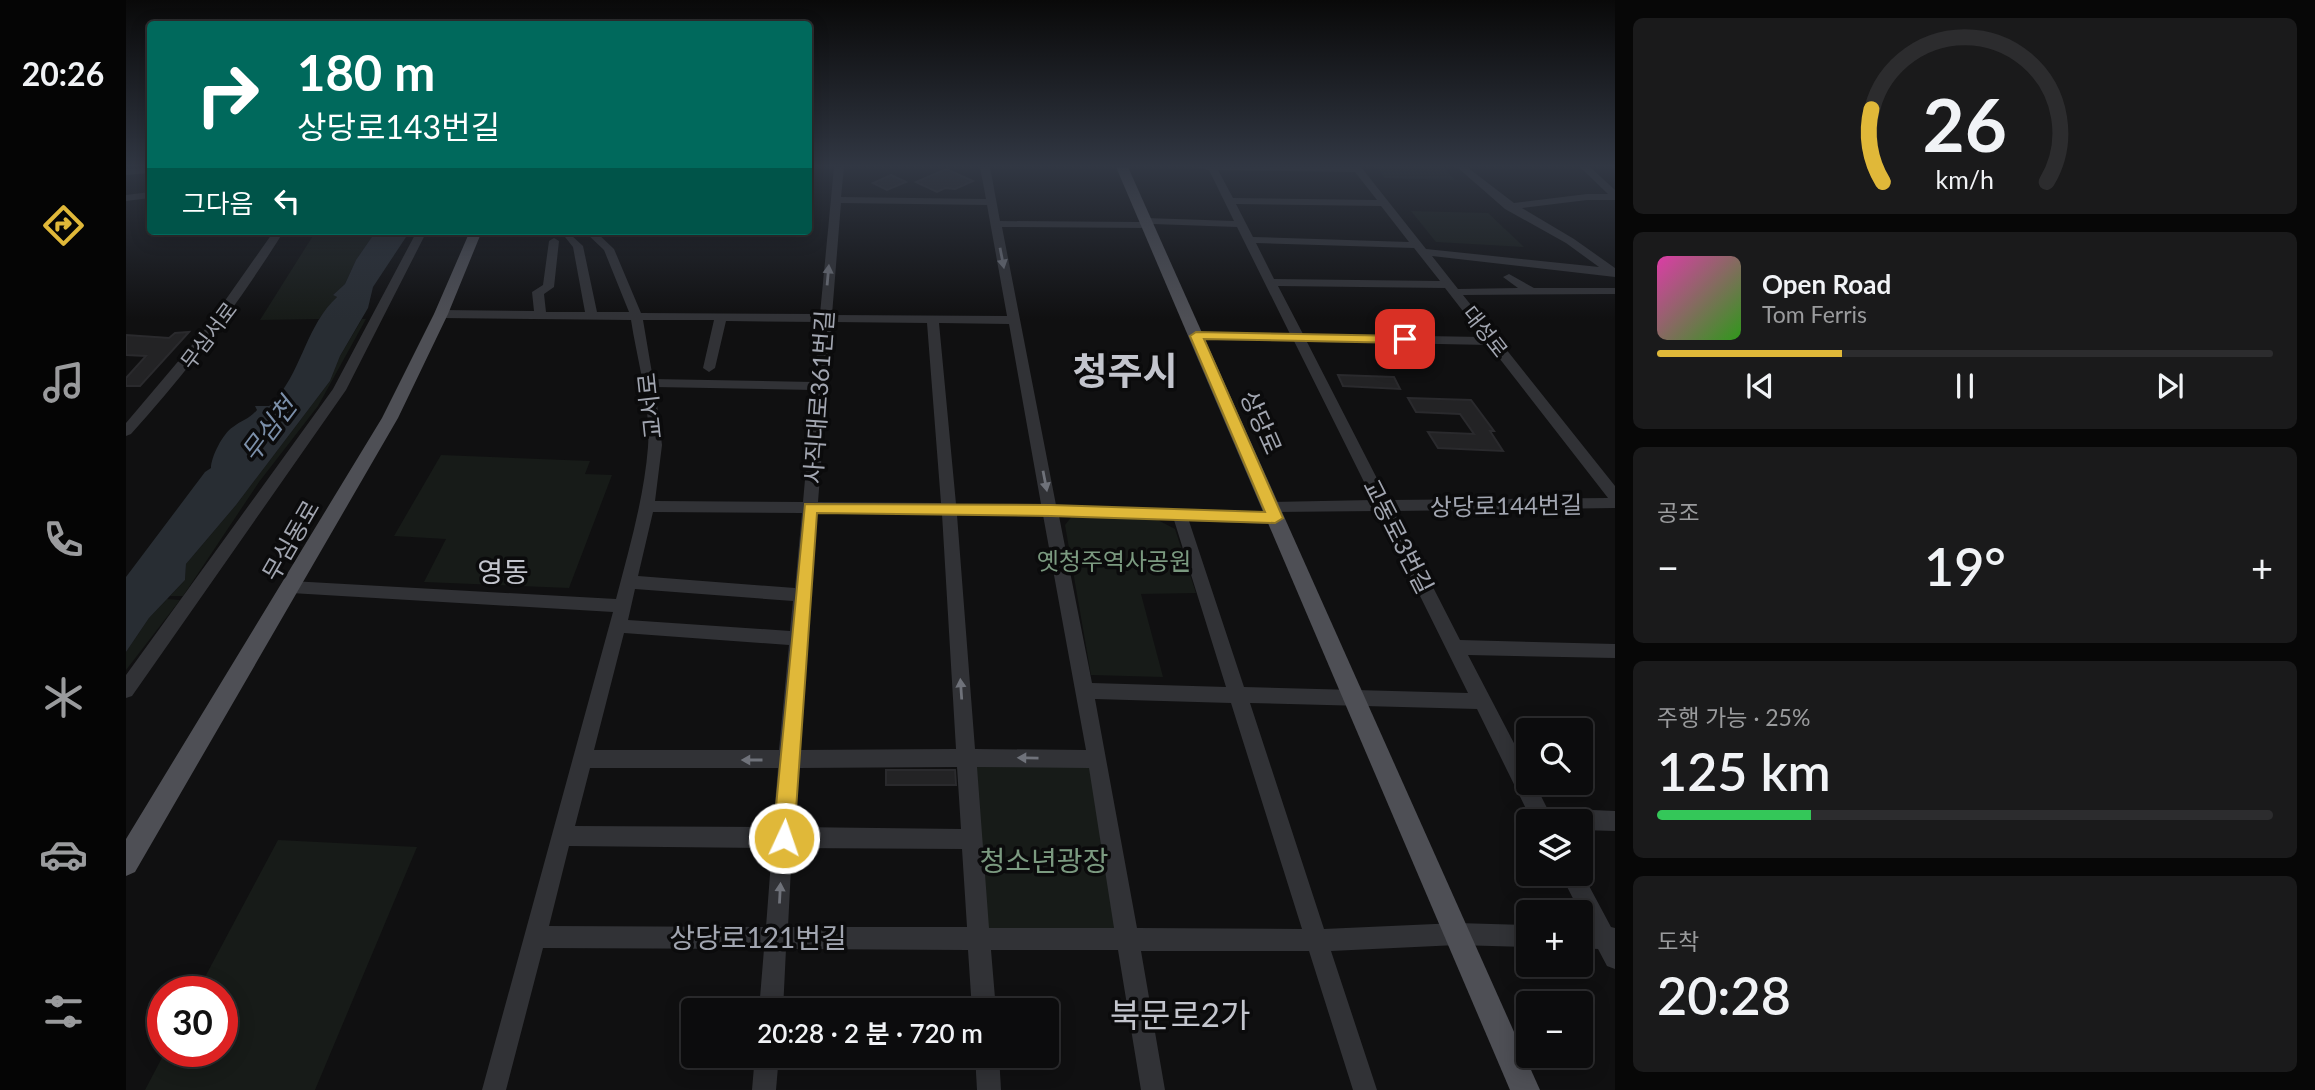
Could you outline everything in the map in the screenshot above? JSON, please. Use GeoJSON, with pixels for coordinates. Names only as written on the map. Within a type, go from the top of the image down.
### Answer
{"type":"FeatureCollection","features":[{"type":"Feature","properties":{"kind":"main road","name":"상당로"},"geometry":{"type":"LineString","coordinates":[[1145,218],[1525,1090]]}},
{"type":"Feature","properties":{"kind":"main road","name":"무심동로"},"geometry":{"type":"LineString","coordinates":[[126,863],[390,418],[441,314],[474,235]]}},
{"type":"Feature","properties":{"kind":"street","name":"사직대로361번길"},"geometry":{"type":"LineString","coordinates":[[772,998],[788,760],[833,218]]}},
{"type":"Feature","properties":{"kind":"street"},"geometry":{"type":"LineString","coordinates":[[994,218],[1097,759],[1153,1090]]}},
{"type":"Feature","properties":{"kind":"street","name":"교동로3번길"},"geometry":{"type":"LineString","coordinates":[[1240,218],[1537,809]]}},
{"type":"Feature","properties":{"kind":"street","name":"대성로"},"geometry":{"type":"LineString","coordinates":[[1396,218],[1615,496]]}},
{"type":"Feature","properties":{"kind":"street"},"geometry":{"type":"LineString","coordinates":[[1528,218],[1598,259],[1614,273]]}},
{"type":"Feature","properties":{"kind":"street"},"geometry":{"type":"LineString","coordinates":[[995,224],[1243,224]]}},
{"type":"Feature","properties":{"kind":"street","name":"무심서로"},"geometry":{"type":"LineString","coordinates":[[126,431],[190,360],[276,235]]}},
{"type":"Feature","properties":{"kind":"street"},"geometry":{"type":"LineString","coordinates":[[126,690],[339,390],[420,235]]}},
{"type":"Feature","properties":{"kind":"street","name":"교서로"},"geometry":{"type":"LineString","coordinates":[[494,1090],[563,836],[647,506],[654,445],[648,383],[636,316],[609,249],[598,235]]}},
{"type":"Feature","properties":{"kind":"street"},"geometry":{"type":"LineString","coordinates":[[570,237],[578,246],[592,316]]}},
{"type":"Feature","properties":{"kind":"street"},"geometry":{"type":"LineString","coordinates":[[540,315],[538,292],[548,287],[554,241]]}},
{"type":"Feature","properties":{"kind":"street"},"geometry":{"type":"LineString","coordinates":[[1254,245],[1420,249],[1614,273]]}},
{"type":"Feature","properties":{"kind":"street"},"geometry":{"type":"LineString","coordinates":[[1254,245],[1338,250]]}},
{"type":"Feature","properties":{"kind":"street"},"geometry":{"type":"LineString","coordinates":[[1509,277],[1532,292]]}},
{"type":"Feature","properties":{"kind":"street"},"geometry":{"type":"LineString","coordinates":[[1271,282],[1532,292],[1615,291]]}},
{"type":"Feature","properties":{"kind":"street"},"geometry":{"type":"LineString","coordinates":[[441,314],[1014,320]]}},
{"type":"Feature","properties":{"kind":"street"},"geometry":{"type":"LineString","coordinates":[[709,368],[722,317]]}},
{"type":"Feature","properties":{"kind":"street"},"geometry":{"type":"LineString","coordinates":[[933,320],[950,509],[983,998]]}},
{"type":"Feature","properties":{"kind":"street"},"geometry":{"type":"LineString","coordinates":[[1196,336],[1494,341]]}},
{"type":"Feature","properties":{"kind":"street"},"geometry":{"type":"LineString","coordinates":[[1380,339],[1395,363]]}},
{"type":"Feature","properties":{"kind":"street"},"geometry":{"type":"LineString","coordinates":[[648,383],[819,386]]}},
{"type":"Feature","properties":{"kind":"street","name":"상당로144번길"},"geometry":{"type":"LineString","coordinates":[[647,506],[1051,510],[1180,515],[1385,506],[1615,503]]}},
{"type":"Feature","properties":{"kind":"street"},"geometry":{"type":"LineString","coordinates":[[1180,515],[1365,1090]]}},
{"type":"Feature","properties":{"kind":"street"},"geometry":{"type":"LineString","coordinates":[[629,582],[803,595]]}},
{"type":"Feature","properties":{"kind":"street"},"geometry":{"type":"LineString","coordinates":[[291,587],[623,606]]}},
{"type":"Feature","properties":{"kind":"street"},"geometry":{"type":"LineString","coordinates":[[618,626],[799,639]]}},
{"type":"Feature","properties":{"kind":"street"},"geometry":{"type":"LineString","coordinates":[[1455,647],[1615,651]]}},
{"type":"Feature","properties":{"kind":"street"},"geometry":{"type":"LineString","coordinates":[[1083,691],[1482,701]]}},
{"type":"Feature","properties":{"kind":"street"},"geometry":{"type":"LineString","coordinates":[[583,759],[1097,759]]}},
{"type":"Feature","properties":{"kind":"street"},"geometry":{"type":"LineString","coordinates":[[1593,820],[1615,821]]}},
{"type":"Feature","properties":{"kind":"street"},"geometry":{"type":"LineString","coordinates":[[563,836],[972,839]]}},
{"type":"Feature","properties":{"kind":"street"},"geometry":{"type":"LineString","coordinates":[[1578,886],[1612,945]]}},
{"type":"Feature","properties":{"kind":"street","name":"상당로121번길"},"geometry":{"type":"LineString","coordinates":[[536,937],[1318,940],[1457,934],[1516,936]]}},
{"type":"Feature","properties":{"kind":"street"},"geometry":{"type":"LineString","coordinates":[[1593,940],[1612,945]]}},
{"type":"Feature","properties":{"kind":"street"},"geometry":{"type":"LineString","coordinates":[[764,1090],[766,1068]]}},
{"type":"Feature","properties":{"kind":"street"},"geometry":{"type":"LineString","coordinates":[[988,1068],[989,1090]]}},
{"type":"Feature","properties":{"kind":"green space"},"geometry":{"type":"Polygon","coordinates":[[[1417,218],[1493,218],[1524,247],[1436,242],[1417,218]]]}},
{"type":"Feature","properties":{"kind":"green space"},"geometry":{"type":"Polygon","coordinates":[[[313,235],[373,235],[356,260],[345,284],[333,295],[337,297],[319,319],[260,320],[313,235]]]}},
{"type":"Feature","properties":{"kind":"green space"},"geometry":{"type":"Polygon","coordinates":[[[362,319],[366,319],[318,406],[259,482],[183,596],[170,596],[185,580],[186,564],[236,505],[330,381],[340,356],[362,319]]]}},
{"type":"Feature","properties":{"kind":"green space"},"geometry":{"type":"Polygon","coordinates":[[[441,455],[590,461],[585,474],[612,475],[569,588],[424,582],[446,539],[394,536],[441,455]]]}},
{"type":"Feature","properties":{"kind":"green space","name":"옛청주역사공원"},"geometry":{"type":"Polygon","coordinates":[[[1073,515],[1154,518],[1175,529],[1196,593],[1141,594],[1163,677],[1091,675],[1065,525],[1073,515]]]}},
{"type":"Feature","properties":{"kind":"green space"},"geometry":{"type":"Polygon","coordinates":[[[167,599],[180,600],[126,670],[126,652],[149,618],[167,599]]]}},
{"type":"Feature","properties":{"kind":"green space","name":"청소년광장"},"geometry":{"type":"Polygon","coordinates":[[[970,760],[1080,763],[1095,771],[1121,912],[1113,932],[984,934],[970,760]]]}},
{"type":"Feature","properties":{"kind":"green space"},"geometry":{"type":"Polygon","coordinates":[[[278,840],[417,847],[315,1090],[145,1090],[157,1067],[238,1067],[238,976],[206,976],[278,840]]]}},
{"type":"Feature","properties":{"kind":"water","name":"무심천"},"geometry":{"type":"Polygon","coordinates":[[[373,235],[407,235],[373,287],[368,308],[340,356],[330,381],[236,505],[186,564],[185,580],[149,618],[126,652],[126,577],[205,472],[211,468],[215,452],[225,434],[254,413],[257,410],[255,406],[269,406],[283,398],[284,395],[277,398],[293,373],[319,320],[337,297],[333,295],[345,284],[356,260],[373,235]]]}},
{"type":"Feature","properties":{"kind":"building"},"geometry":{"type":"Polygon","coordinates":[[[189,332],[140,386],[126,386],[126,378],[146,356],[126,355],[126,335],[169,338],[175,333],[189,332]]]}},
{"type":"Feature","properties":{"kind":"building"},"geometry":{"type":"Polygon","coordinates":[[[1338,375],[1394,377],[1400,389],[1343,386],[1338,375]]]}},
{"type":"Feature","properties":{"kind":"building"},"geometry":{"type":"Polygon","coordinates":[[[1408,398],[1471,400],[1494,431],[1490,431],[1503,451],[1438,448],[1428,432],[1474,434],[1460,414],[1416,412],[1408,398]]]}},
{"type":"Feature","properties":{"kind":"building"},"geometry":{"type":"Polygon","coordinates":[[[886,770],[955,770],[956,785],[886,785],[886,770]]]}},
{"type":"Feature","properties":{"kind":"district","name":"청주시"},"geometry":{"type":"Point","coordinates":[1125,370]}},
{"type":"Feature","properties":{"kind":"district","name":"영동"},"geometry":{"type":"Point","coordinates":[503,571]}},
{"type":"Feature","properties":{"kind":"district","name":"북문로2가"},"geometry":{"type":"Point","coordinates":[1180,1014]}},
{"type":"Feature","properties":{"kind":"route"},"geometry":{"type":"LineString","coordinates":[[784,838],[788,760],[810,508],[1051,510],[1275,518],[1196,336],[1405,339]]}}]}
